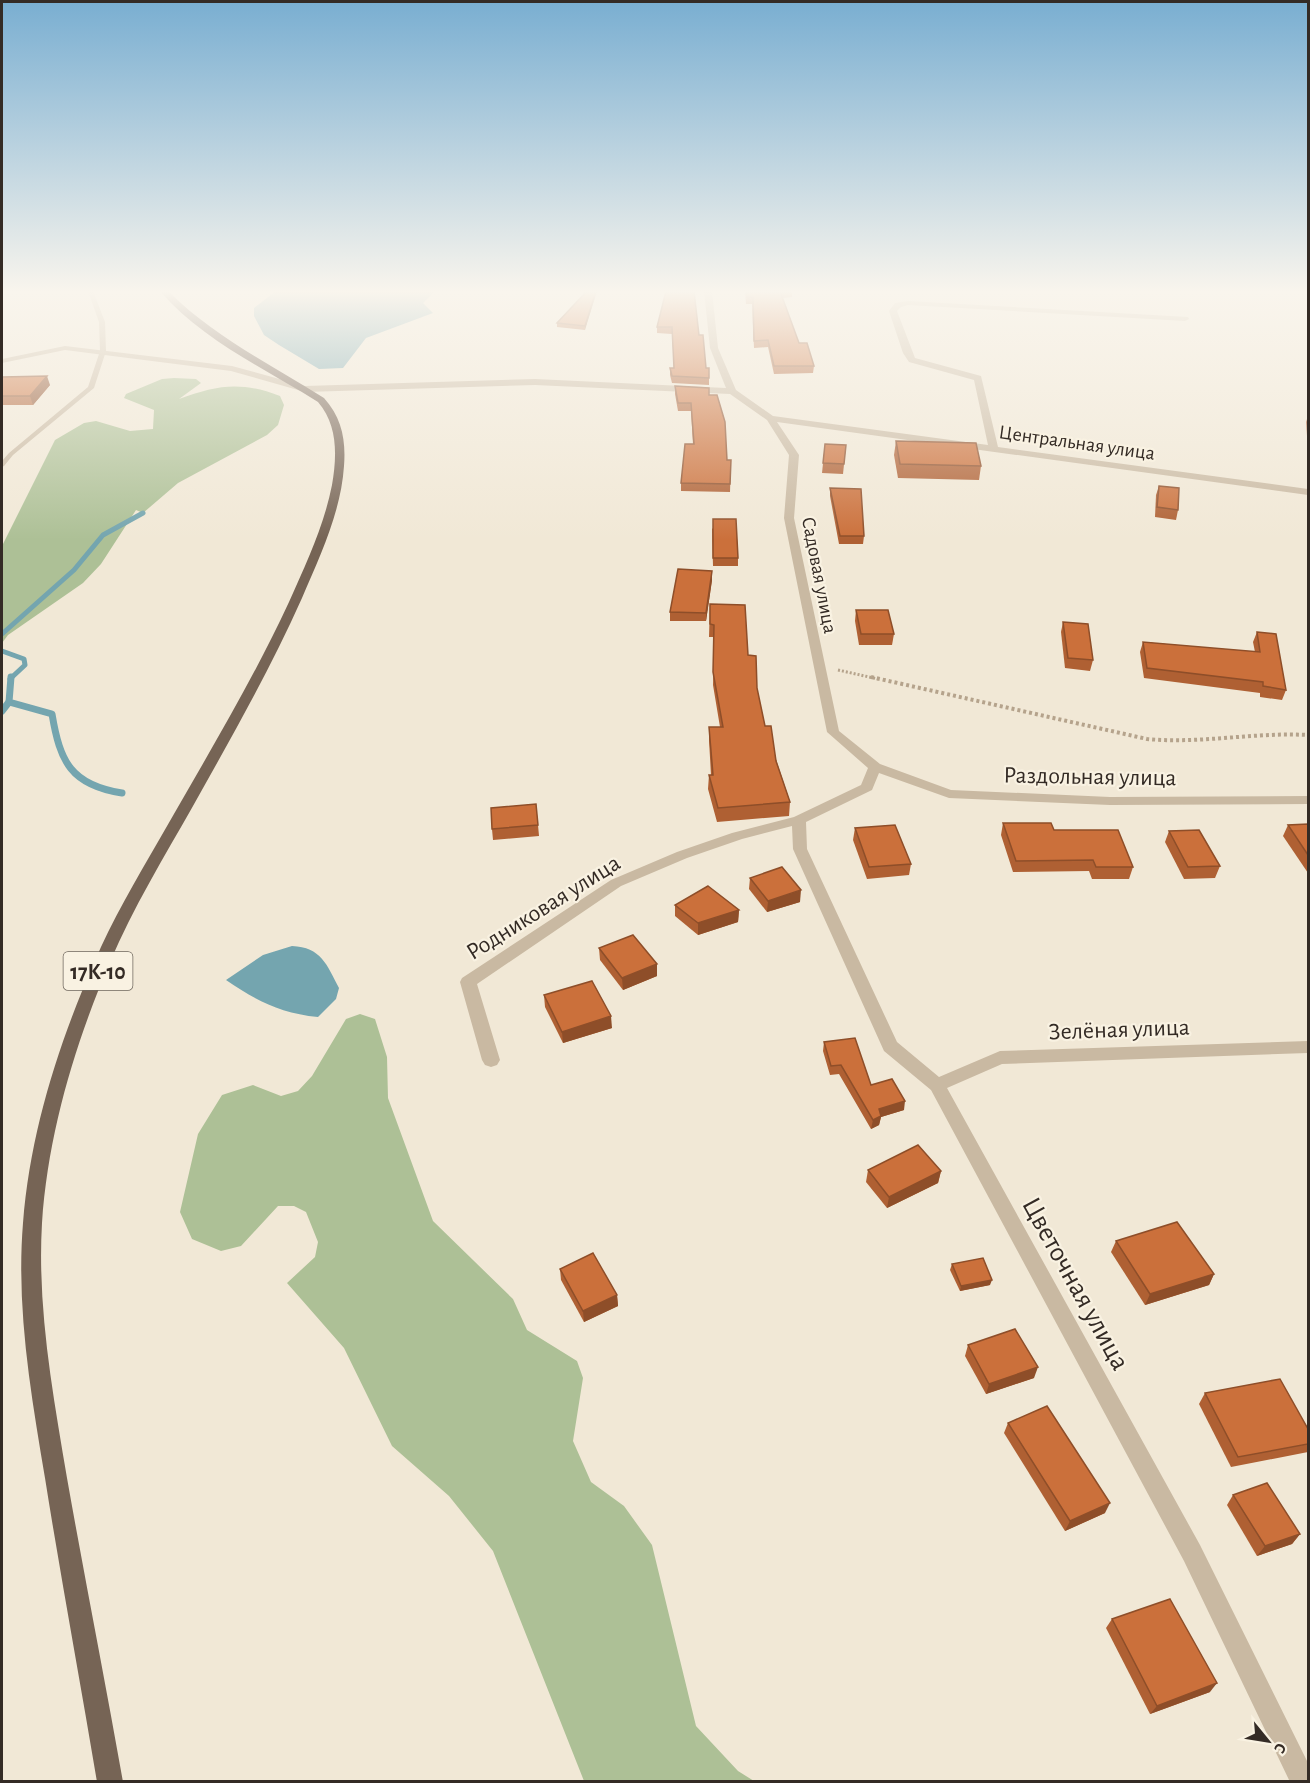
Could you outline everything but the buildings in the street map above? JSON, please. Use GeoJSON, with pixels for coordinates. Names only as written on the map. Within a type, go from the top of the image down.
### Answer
{"type":"FeatureCollection","features":[{"type":"Feature","properties":{"kind":"main road","name":"17К-10"},"geometry":{"type":"LineString","coordinates":[[110,1782],[37,1366],[32,1260],[35,1198],[48,1123],[60,1078],[102,963],[125,913],[254,684],[286,622],[327,524],[340,462],[337,427],[329,408],[281,374]]}},
{"type":"Feature","properties":{"kind":"street"},"geometry":{"type":"LineString","coordinates":[[251,374],[305,389],[535,382],[732,391],[725,374]]}},
{"type":"Feature","properties":{"kind":"street"},"geometry":{"type":"LineString","coordinates":[[964,374],[978,378],[994,449]]}},
{"type":"Feature","properties":{"kind":"street","name":"Садовая улица"},"geometry":{"type":"LineString","coordinates":[[732,391],[770,418],[794,455],[789,518],[833,732],[875,767]]}},
{"type":"Feature","properties":{"kind":"street","name":"Центральная улица"},"geometry":{"type":"LineString","coordinates":[[770,418],[1308,492]]}},
{"type":"Feature","properties":{"kind":"street","name":"Раздольная улица"},"geometry":{"type":"LineString","coordinates":[[875,767],[949,794],[1110,801],[1308,800]]}},
{"type":"Feature","properties":{"kind":"street","name":"Родниковая улица"},"geometry":{"type":"LineString","coordinates":[[491,1060],[468,982],[616,884],[682,855],[737,836],[799,820],[867,787],[875,767]]}},
{"type":"Feature","properties":{"kind":"street","name":"Цветочная улица"},"geometry":{"type":"LineString","coordinates":[[799,820],[800,849],[890,1046],[937,1085],[1191,1554],[1304,1782]]}},
{"type":"Feature","properties":{"kind":"street","name":"Зелёная улица"},"geometry":{"type":"LineString","coordinates":[[937,1085],[1000,1058],[1308,1047]]}},
{"type":"Feature","properties":{"kind":"lane"},"geometry":{"type":"LineString","coordinates":[[2,465],[11,454],[91,388],[95,374]]}},
{"type":"Feature","properties":{"kind":"path"},"geometry":{"type":"LineString","coordinates":[[819,664],[870,678],[1147,740],[1171,743],[1268,733],[1308,735]]}},
{"type":"Feature","properties":{"kind":"green space"},"geometry":{"type":"Polygon","coordinates":[[[162,379],[196,379],[201,383],[179,399],[217,388],[229,387],[253,388],[280,396],[284,405],[278,425],[267,435],[178,483],[143,513],[136,510],[101,564],[83,583],[8,635],[2,643],[2,546],[55,440],[84,423],[96,421],[130,431],[153,429],[154,410],[124,398],[126,394],[162,379]]]}},
{"type":"Feature","properties":{"kind":"green space"},"geometry":{"type":"Polygon","coordinates":[[[360,1014],[375,1019],[387,1057],[388,1098],[433,1221],[513,1299],[527,1330],[577,1361],[583,1378],[573,1441],[591,1482],[624,1506],[652,1545],[696,1726],[738,1771],[754,1781],[584,1781],[493,1551],[449,1496],[392,1446],[344,1348],[287,1283],[315,1257],[318,1242],[306,1212],[294,1206],[278,1206],[241,1246],[221,1251],[192,1239],[180,1212],[198,1134],[222,1095],[253,1085],[281,1096],[298,1091],[312,1076],[346,1019],[360,1014]]]}},
{"type":"Feature","properties":{"kind":"water"},"geometry":{"type":"Polygon","coordinates":[[[292,946],[310,950],[322,959],[339,988],[336,999],[318,1017],[269,1005],[226,980],[263,955],[292,946]]]}},
{"type":"Feature","properties":{"kind":"waterway"},"geometry":{"type":"LineString","coordinates":[[2,634],[74,570],[103,535],[143,513]]}},
{"type":"Feature","properties":{"kind":"waterway"},"geometry":{"type":"LineString","coordinates":[[2,651],[24,659],[25,665],[11,678]]}},
{"type":"Feature","properties":{"kind":"waterway"},"geometry":{"type":"LineString","coordinates":[[9,702],[11,678]]}},
{"type":"Feature","properties":{"kind":"waterway"},"geometry":{"type":"LineString","coordinates":[[2,711],[9,702]]}},
{"type":"Feature","properties":{"kind":"waterway"},"geometry":{"type":"LineString","coordinates":[[9,702],[52,714],[59,745],[71,768],[91,784],[122,793]]}}]}
